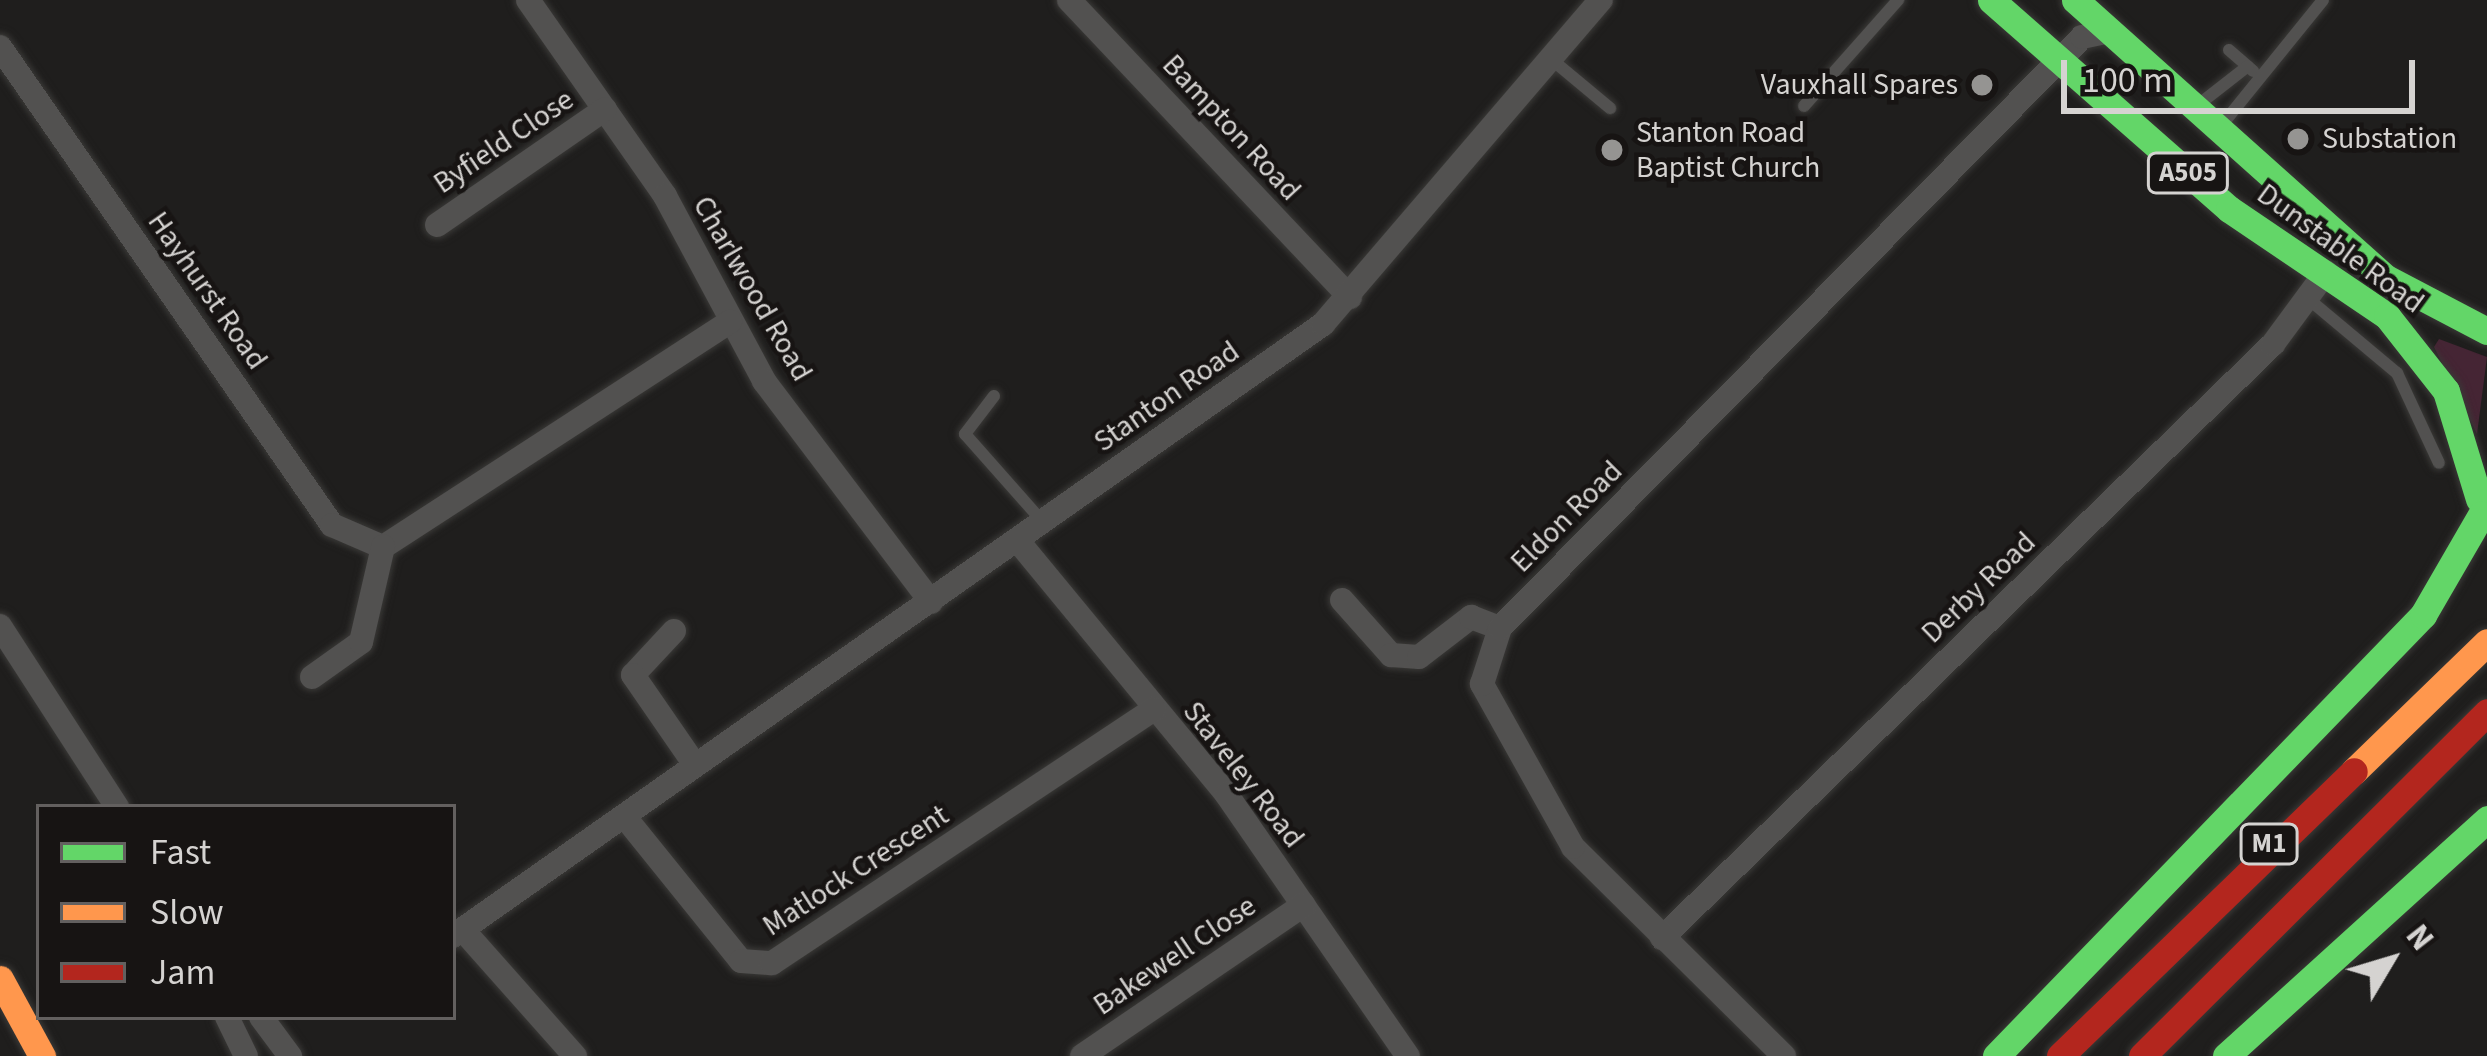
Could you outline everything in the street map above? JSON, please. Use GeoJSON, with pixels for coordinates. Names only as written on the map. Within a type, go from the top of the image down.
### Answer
{"type":"FeatureCollection","features":[{"type":"Feature","properties":{"kind":"main road","name":"Dunstable Road"},"geometry":{"type":"LineString","coordinates":[[1991,0],[2229,208],[2326,272],[2422,352],[2446,391],[2482,515]]}},
{"type":"Feature","properties":{"kind":"main road","name":"Dunstable Road"},"geometry":{"type":"LineString","coordinates":[[2075,0],[2386,278],[2480,329]]}},
{"type":"Feature","properties":{"kind":"main road"},"geometry":{"type":"LineString","coordinates":[[1996,1056],[2423,615],[2482,515],[2487,467]]}},
{"type":"Feature","properties":{"kind":"main road","name":"M1"},"geometry":{"type":"LineString","coordinates":[[2060,1056],[2487,642]]}},
{"type":"Feature","properties":{"kind":"main road","name":"M1"},"geometry":{"type":"LineString","coordinates":[[2142,1056],[2487,712]]}},
{"type":"Feature","properties":{"kind":"main road"},"geometry":{"type":"LineString","coordinates":[[2226,1056],[2487,819]]}},
{"type":"Feature","properties":{"kind":"main road"},"geometry":{"type":"LineString","coordinates":[[0,979],[42,1056]]}},
{"type":"Feature","properties":{"kind":"street","name":"Charlwood Road"},"geometry":{"type":"LineString","coordinates":[[528,0],[605,109],[730,322],[931,602]]}},
{"type":"Feature","properties":{"kind":"street","name":"Bampton Road"},"geometry":{"type":"LineString","coordinates":[[1069,0],[1350,297]]}},
{"type":"Feature","properties":{"kind":"street","name":"Stanton Road"},"geometry":{"type":"LineString","coordinates":[[458,933],[931,602],[1350,297],[1601,0]]}},
{"type":"Feature","properties":{"kind":"street","name":"Eldon Road"},"geometry":{"type":"LineString","coordinates":[[1784,1056],[1573,847],[1482,684],[1499,628],[2082,37],[2110,31]]}},
{"type":"Feature","properties":{"kind":"street","name":"Hayhurst Road"},"geometry":{"type":"LineString","coordinates":[[0,47],[332,525],[383,547]]}},
{"type":"Feature","properties":{"kind":"street","name":"Byfield Close"},"geometry":{"type":"LineString","coordinates":[[437,225],[605,109]]}},
{"type":"Feature","properties":{"kind":"street","name":"Derby Road"},"geometry":{"type":"LineString","coordinates":[[1662,938],[2312,302],[2326,272]]}},
{"type":"Feature","properties":{"kind":"street"},"geometry":{"type":"LineString","coordinates":[[312,676],[361,642],[383,547],[730,322]]}},
{"type":"Feature","properties":{"kind":"street","name":"Staveley Road"},"geometry":{"type":"LineString","coordinates":[[1017,540],[1303,904],[1408,1056]]}},
{"type":"Feature","properties":{"kind":"street"},"geometry":{"type":"LineString","coordinates":[[1342,599],[1391,655],[1420,657],[1471,617],[1499,628]]}},
{"type":"Feature","properties":{"kind":"street"},"geometry":{"type":"LineString","coordinates":[[0,626],[115,804]]}},
{"type":"Feature","properties":{"kind":"street"},"geometry":{"type":"LineString","coordinates":[[674,631],[633,675],[695,765]]}},
{"type":"Feature","properties":{"kind":"street","name":"Matlock Crescent"},"geometry":{"type":"LineString","coordinates":[[624,816],[741,961],[772,963],[1154,709]]}},
{"type":"Feature","properties":{"kind":"street","name":"Bakewell Close"},"geometry":{"type":"LineString","coordinates":[[1082,1056],[1303,904]]}},
{"type":"Feature","properties":{"kind":"street"},"geometry":{"type":"LineString","coordinates":[[458,933],[575,1056]]}},
{"type":"Feature","properties":{"kind":"street"},"geometry":{"type":"LineString","coordinates":[[228,1020],[246,1056]]}},
{"type":"Feature","properties":{"kind":"street"},"geometry":{"type":"LineString","coordinates":[[263,1020],[290,1056]]}},
{"type":"Feature","properties":{"kind":"lane"},"geometry":{"type":"LineString","coordinates":[[1804,106],[1898,0]]}},
{"type":"Feature","properties":{"kind":"lane"},"geometry":{"type":"LineString","coordinates":[[2197,106],[2253,71],[2323,0]]}},
{"type":"Feature","properties":{"kind":"lane"},"geometry":{"type":"LineString","coordinates":[[2229,50],[2253,71]]}},
{"type":"Feature","properties":{"kind":"lane"},"geometry":{"type":"LineString","coordinates":[[1551,59],[1610,108]]}},
{"type":"Feature","properties":{"kind":"lane"},"geometry":{"type":"LineString","coordinates":[[2225,131],[2253,71]]}},
{"type":"Feature","properties":{"kind":"lane"},"geometry":{"type":"LineString","coordinates":[[2312,302],[2398,374],[2439,463]]}},
{"type":"Feature","properties":{"kind":"lane"},"geometry":{"type":"LineString","coordinates":[[994,396],[965,434],[1042,522]]}},
{"type":"Feature","properties":{"kind":"shaded area"},"geometry":{"type":"Polygon","coordinates":[[[2439,339],[2487,357],[2477,434],[2434,347],[2439,339]]]}},
{"type":"Feature","properties":{"kind":"traffic: fast"},"geometry":{"type":"LineString","coordinates":[[1991,0],[2229,209],[2387,316],[2446,391],[2479,499]]}},
{"type":"Feature","properties":{"kind":"traffic: fast"},"geometry":{"type":"LineString","coordinates":[[2075,0],[2386,278],[2487,331]]}},
{"type":"Feature","properties":{"kind":"traffic: fast"},"geometry":{"type":"LineString","coordinates":[[1996,1056],[2423,615],[2481,515]]}},
{"type":"Feature","properties":{"kind":"traffic: fast"},"geometry":{"type":"LineString","coordinates":[[2226,1056],[2487,819]]}},
{"type":"Feature","properties":{"kind":"traffic: slow"},"geometry":{"type":"LineString","coordinates":[[2354,771],[2487,642]]}},
{"type":"Feature","properties":{"kind":"traffic: slow"},"geometry":{"type":"LineString","coordinates":[[0,979],[42,1056]]}},
{"type":"Feature","properties":{"kind":"traffic: jam"},"geometry":{"type":"LineString","coordinates":[[2142,1056],[2487,712]]}},
{"type":"Feature","properties":{"kind":"traffic: jam"},"geometry":{"type":"LineString","coordinates":[[2060,1056],[2354,771]]}},
{"type":"Feature","properties":{"kind":"place","name":"Vauxhall Spares"},"geometry":{"type":"Point","coordinates":[1982,85]}},
{"type":"Feature","properties":{"kind":"place","name":"Substation"},"geometry":{"type":"Point","coordinates":[2298,139]}},
{"type":"Feature","properties":{"kind":"place","name":"Stanton Road Baptist Church"},"geometry":{"type":"Point","coordinates":[1612,150]}}]}
